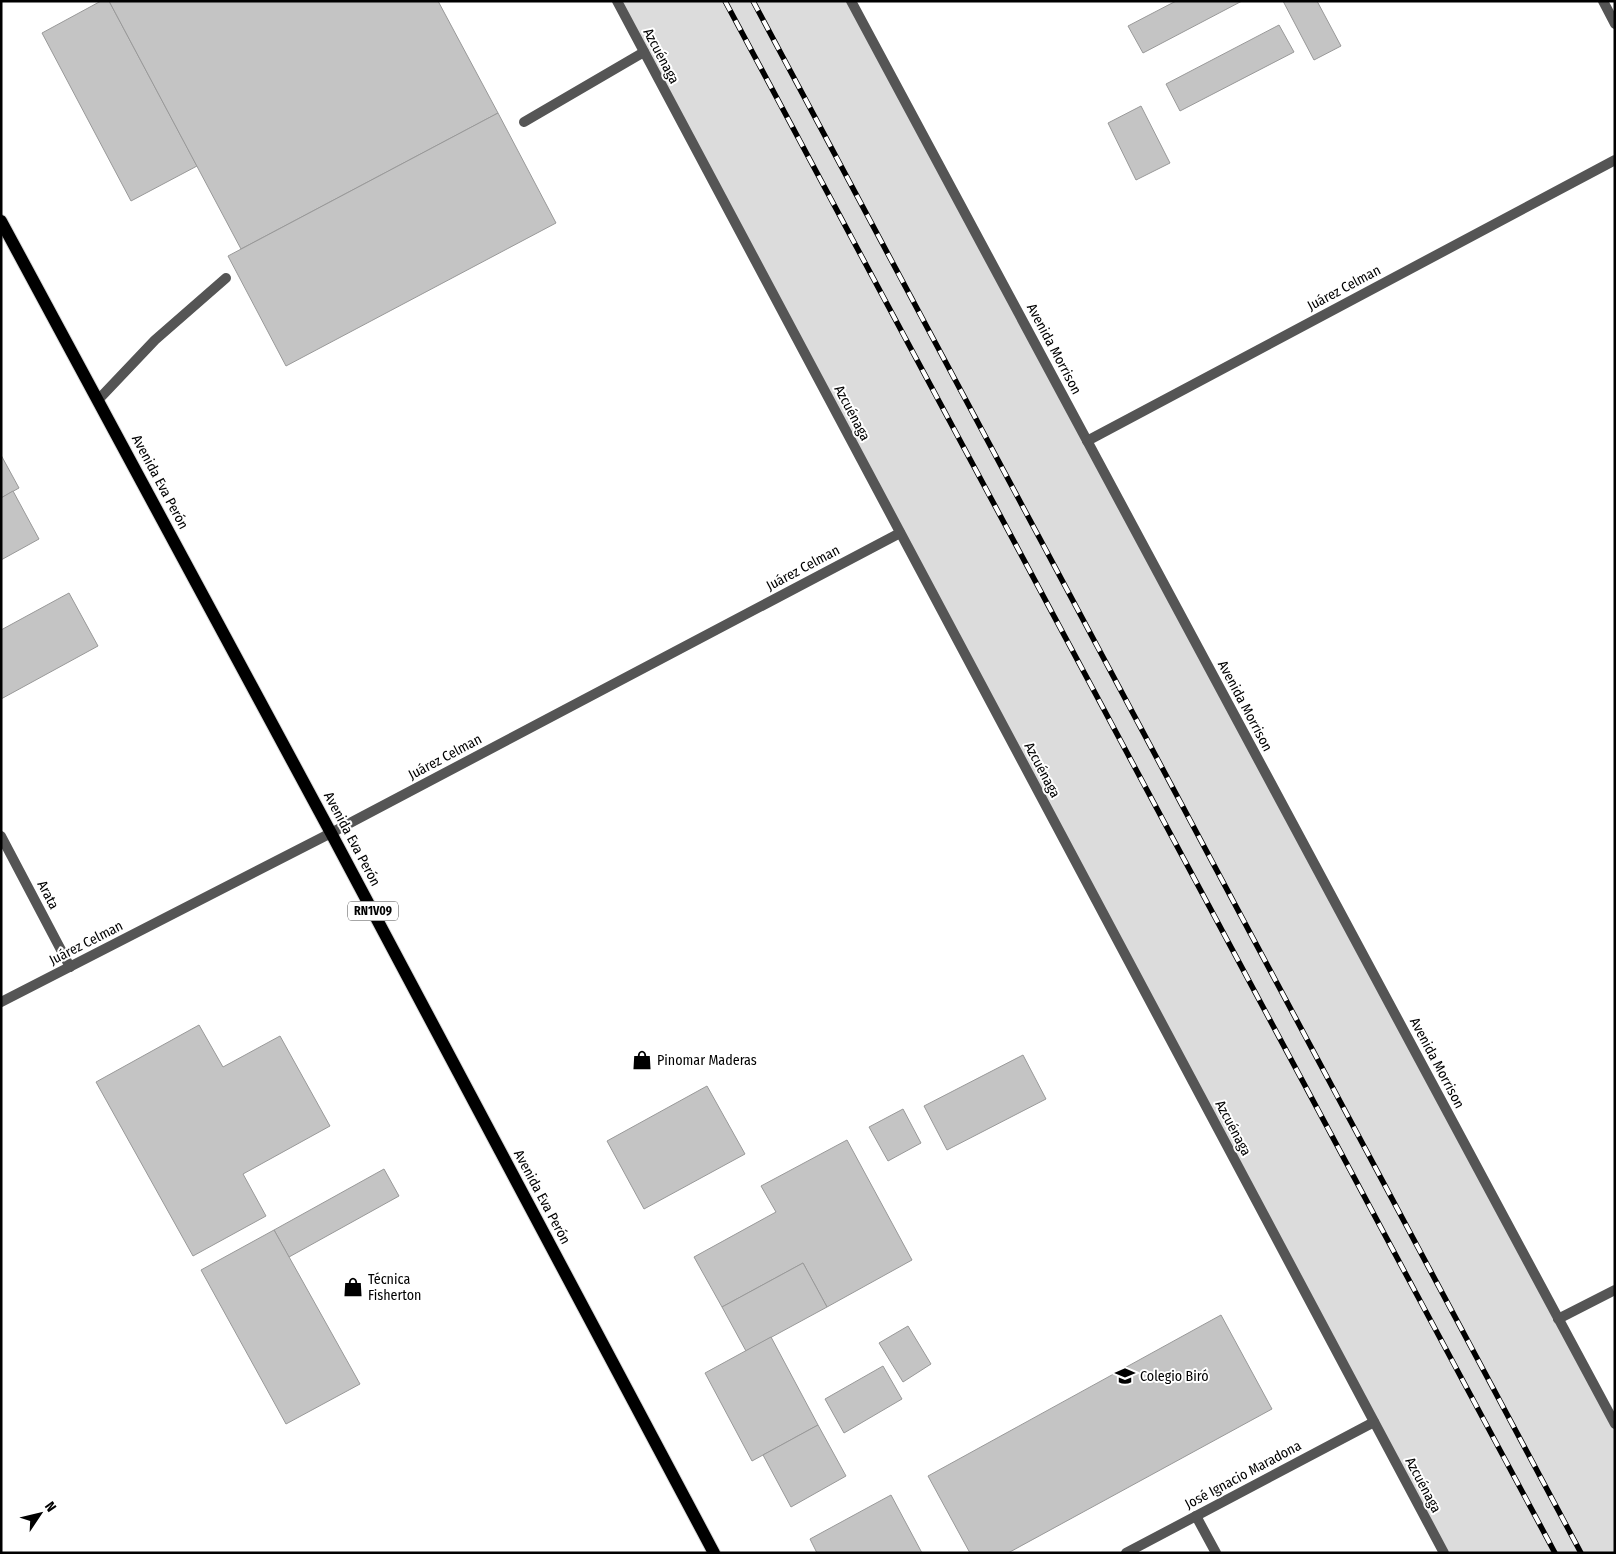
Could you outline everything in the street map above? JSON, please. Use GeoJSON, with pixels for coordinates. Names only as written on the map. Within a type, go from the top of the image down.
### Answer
{"type":"FeatureCollection","features":[{"type":"Feature","properties":{"kind":"main road","name":"Avenida Eva Perón"},"geometry":{"type":"LineString","coordinates":[[1,221],[331,833],[714,1553]]}},
{"type":"Feature","properties":{"kind":"street","name":"Azcuénaga"},"geometry":{"type":"LineString","coordinates":[[617,1],[1444,1553]]}},
{"type":"Feature","properties":{"kind":"street","name":"Avenida Morrison"},"geometry":{"type":"LineString","coordinates":[[851,1],[1615,1424]]}},
{"type":"Feature","properties":{"kind":"street"},"geometry":{"type":"LineString","coordinates":[[1603,1],[1615,24]]}},
{"type":"Feature","properties":{"kind":"street"},"geometry":{"type":"LineString","coordinates":[[524,122],[644,52]]}},
{"type":"Feature","properties":{"kind":"street","name":"Juárez Celman"},"geometry":{"type":"LineString","coordinates":[[1087,441],[1615,160]]}},
{"type":"Feature","properties":{"kind":"street"},"geometry":{"type":"LineString","coordinates":[[98,400],[155,340],[226,278]]}},
{"type":"Feature","properties":{"kind":"street","name":"Juárez Celman"},"geometry":{"type":"LineString","coordinates":[[1,1002],[331,833],[900,533]]}},
{"type":"Feature","properties":{"kind":"street","name":"Arata"},"geometry":{"type":"LineString","coordinates":[[1,836],[70,967]]}},
{"type":"Feature","properties":{"kind":"street"},"geometry":{"type":"LineString","coordinates":[[1558,1319],[1615,1290]]}},
{"type":"Feature","properties":{"kind":"street","name":"José Ignacio Maradona"},"geometry":{"type":"LineString","coordinates":[[1126,1553],[1374,1422]]}},
{"type":"Feature","properties":{"kind":"street"},"geometry":{"type":"LineString","coordinates":[[1196,1516],[1216,1553]]}},
{"type":"Feature","properties":{"kind":"shaded area"},"geometry":{"type":"Polygon","coordinates":[[[617,1],[851,1],[1615,1424],[1615,1553],[1444,1553],[617,1]]]}},
{"type":"Feature","properties":{"kind":"building"},"geometry":{"type":"Polygon","coordinates":[[[101,1],[109,1],[197,166],[131,201],[42,33],[101,1]]]}},
{"type":"Feature","properties":{"kind":"building"},"geometry":{"type":"Polygon","coordinates":[[[109,1],[438,1],[498,113],[241,249],[109,1]]]}},
{"type":"Feature","properties":{"kind":"building"},"geometry":{"type":"Polygon","coordinates":[[[1176,1],[1242,1],[1143,53],[1128,26],[1176,1]]]}},
{"type":"Feature","properties":{"kind":"building"},"geometry":{"type":"Polygon","coordinates":[[[1283,1],[1317,1],[1341,46],[1314,60],[1283,1]]]}},
{"type":"Feature","properties":{"kind":"building"},"geometry":{"type":"Polygon","coordinates":[[[1279,25],[1294,52],[1180,111],[1166,84],[1279,25]]]}},
{"type":"Feature","properties":{"kind":"building"},"geometry":{"type":"Polygon","coordinates":[[[1141,106],[1170,163],[1136,180],[1108,123],[1141,106]]]}},
{"type":"Feature","properties":{"kind":"building"},"geometry":{"type":"Polygon","coordinates":[[[498,113],[556,223],[286,366],[228,256],[498,113]]]}},
{"type":"Feature","properties":{"kind":"building"},"geometry":{"type":"Polygon","coordinates":[[[1,455],[19,488],[1,498],[1,455]]]}},
{"type":"Feature","properties":{"kind":"building"},"geometry":{"type":"Polygon","coordinates":[[[13,491],[39,539],[1,560],[1,498],[13,491]]]}},
{"type":"Feature","properties":{"kind":"building"},"geometry":{"type":"Polygon","coordinates":[[[69,593],[98,646],[1,699],[1,630],[69,593]]]}},
{"type":"Feature","properties":{"kind":"building"},"geometry":{"type":"Polygon","coordinates":[[[199,1025],[223,1067],[280,1036],[330,1126],[243,1174],[266,1216],[193,1256],[96,1082],[199,1025]]]}},
{"type":"Feature","properties":{"kind":"building"},"geometry":{"type":"Polygon","coordinates":[[[1023,1055],[1046,1099],[947,1150],[924,1106],[1023,1055]]]}},
{"type":"Feature","properties":{"kind":"building"},"geometry":{"type":"Polygon","coordinates":[[[707,1086],[745,1154],[644,1209],[607,1141],[707,1086]]]}},
{"type":"Feature","properties":{"kind":"building"},"geometry":{"type":"Polygon","coordinates":[[[903,1109],[921,1143],[888,1161],[869,1127],[903,1109]]]}},
{"type":"Feature","properties":{"kind":"building"},"geometry":{"type":"Polygon","coordinates":[[[847,1140],[912,1260],[827,1307],[803,1263],[722,1307],[694,1257],[776,1212],[761,1186],[847,1140]]]}},
{"type":"Feature","properties":{"kind":"building"},"geometry":{"type":"Polygon","coordinates":[[[384,1169],[399,1196],[289,1257],[274,1230],[384,1169]]]}},
{"type":"Feature","properties":{"kind":"building"},"geometry":{"type":"Polygon","coordinates":[[[274,1230],[360,1384],[286,1424],[201,1270],[274,1230]]]}},
{"type":"Feature","properties":{"kind":"building"},"geometry":{"type":"Polygon","coordinates":[[[803,1263],[827,1307],[746,1351],[722,1307],[803,1263]]]}},
{"type":"Feature","properties":{"kind":"building"},"geometry":{"type":"Polygon","coordinates":[[[1221,1315],[1272,1409],[1008,1553],[970,1553],[928,1476],[1221,1315]]]}},
{"type":"Feature","properties":{"kind":"building"},"geometry":{"type":"Polygon","coordinates":[[[908,1326],[931,1364],[903,1382],[879,1343],[908,1326]]]}},
{"type":"Feature","properties":{"kind":"building"},"geometry":{"type":"Polygon","coordinates":[[[771,1337],[818,1425],[752,1461],[705,1373],[771,1337]]]}},
{"type":"Feature","properties":{"kind":"building"},"geometry":{"type":"Polygon","coordinates":[[[883,1366],[902,1399],[844,1433],[825,1399],[883,1366]]]}},
{"type":"Feature","properties":{"kind":"building"},"geometry":{"type":"Polygon","coordinates":[[[818,1425],[846,1476],[791,1507],[763,1455],[818,1425]]]}},
{"type":"Feature","properties":{"kind":"building"},"geometry":{"type":"Polygon","coordinates":[[[891,1495],[922,1553],[817,1553],[810,1539],[891,1495]]]}},
{"type":"Feature","properties":{"kind":"railway"},"geometry":{"type":"LineString","coordinates":[[725,1],[1555,1553]]}},
{"type":"Feature","properties":{"kind":"railway"},"geometry":{"type":"LineString","coordinates":[[753,1],[1581,1553]]}},
{"type":"Feature","properties":{"kind":"place","name":"Pinomar Maderas"},"geometry":{"type":"Point","coordinates":[642,1060]}},
{"type":"Feature","properties":{"kind":"place","name":"Técnica Fisherton"},"geometry":{"type":"Point","coordinates":[353,1287]}},
{"type":"Feature","properties":{"kind":"place","name":"Colegio Biró"},"geometry":{"type":"Point","coordinates":[1125,1376]}}]}
